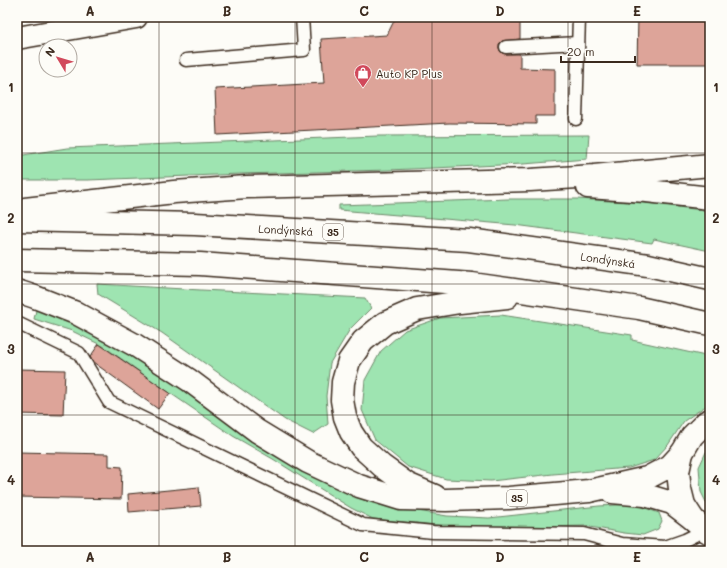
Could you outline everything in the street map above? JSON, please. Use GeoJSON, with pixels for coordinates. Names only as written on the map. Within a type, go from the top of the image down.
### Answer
{"type":"FeatureCollection","features":[{"type":"Feature","properties":{"kind":"main road"},"geometry":{"type":"LineString","coordinates":[[17,38],[136,17]]}},
{"type":"Feature","properties":{"kind":"main road"},"geometry":{"type":"LineString","coordinates":[[17,210],[174,192],[247,187],[530,180],[594,176],[710,165]]}},
{"type":"Feature","properties":{"kind":"main road"},"geometry":{"type":"LineString","coordinates":[[530,180],[593,188],[647,191],[710,198]]}},
{"type":"Feature","properties":{"kind":"main road","name":"Londýnská"},"geometry":{"type":"LineString","coordinates":[[17,220],[195,224],[469,240],[648,265],[710,279]]}},
{"type":"Feature","properties":{"kind":"main road","name":"35"},"geometry":{"type":"LineString","coordinates":[[17,260],[200,264],[472,284],[639,308],[710,324]]}},
{"type":"Feature","properties":{"kind":"main road","name":"35"},"geometry":{"type":"LineString","coordinates":[[17,291],[76,312],[135,346],[190,380],[257,431],[308,462],[359,486],[402,499],[446,500],[509,498],[589,491],[647,478],[670,466],[682,453]]}},
{"type":"Feature","properties":{"kind":"main road","name":"35"},"geometry":{"type":"LineString","coordinates":[[446,500],[407,484],[382,466],[361,447],[351,432],[345,417],[342,400],[343,382],[349,361],[363,341],[385,323],[417,309],[460,302],[543,294]]}},
{"type":"Feature","properties":{"kind":"main road"},"geometry":{"type":"LineString","coordinates":[[703,527],[684,505],[678,472],[682,453],[692,436],[710,420]]}},
{"type":"Feature","properties":{"kind":"main road","name":"35"},"geometry":{"type":"LineString","coordinates":[[589,491],[645,494],[672,503],[703,527]]}},
{"type":"Feature","properties":{"kind":"lane"},"geometry":{"type":"LineString","coordinates":[[186,60],[304,50],[302,17]]}},
{"type":"Feature","properties":{"kind":"lane"},"geometry":{"type":"LineString","coordinates":[[576,119],[579,17]]}},
{"type":"Feature","properties":{"kind":"lane"},"geometry":{"type":"LineString","coordinates":[[506,47],[578,43]]}},
{"type":"Feature","properties":{"kind":"lane"},"geometry":{"type":"LineString","coordinates":[[17,323],[79,353],[109,402],[363,525],[433,532],[584,534],[622,544],[665,547],[685,540],[703,527]]}},
{"type":"Feature","properties":{"kind":"green space"},"geometry":{"type":"Polygon","coordinates":[[[589,135],[587,159],[523,164],[388,170],[88,180],[17,180],[17,156],[67,148],[378,136],[589,135]]]}},
{"type":"Feature","properties":{"kind":"green space"},"geometry":{"type":"Polygon","coordinates":[[[508,199],[577,199],[644,203],[710,211],[710,251],[654,239],[652,243],[515,225],[339,210],[339,205],[508,199]]]}},
{"type":"Feature","properties":{"kind":"green space"},"geometry":{"type":"Polygon","coordinates":[[[97,284],[365,298],[371,308],[350,329],[330,363],[326,396],[328,424],[313,434],[285,420],[162,333],[98,294],[97,284]]]}},
{"type":"Feature","properties":{"kind":"green space"},"geometry":{"type":"Polygon","coordinates":[[[37,306],[105,334],[311,473],[364,500],[447,516],[489,518],[599,506],[634,504],[659,513],[662,521],[658,529],[643,535],[585,526],[542,527],[502,531],[373,519],[351,508],[273,459],[233,436],[103,346],[72,331],[34,319],[37,306]]]}},
{"type":"Feature","properties":{"kind":"green space"},"geometry":{"type":"Polygon","coordinates":[[[501,315],[632,335],[632,340],[710,357],[710,403],[684,421],[668,445],[654,460],[629,468],[491,481],[446,479],[408,467],[375,440],[362,410],[365,380],[381,351],[405,330],[440,318],[501,315]]]}},
{"type":"Feature","properties":{"kind":"green space"},"geometry":{"type":"Polygon","coordinates":[[[710,448],[710,510],[701,492],[699,467],[706,452],[710,448]]]}},
{"type":"Feature","properties":{"kind":"building"},"geometry":{"type":"Polygon","coordinates":[[[396,17],[520,17],[520,39],[502,41],[499,44],[500,51],[506,54],[520,54],[520,68],[555,69],[555,116],[536,116],[536,124],[449,123],[217,135],[215,89],[324,83],[321,39],[387,35],[396,17]]]}},
{"type":"Feature","properties":{"kind":"building"},"geometry":{"type":"Polygon","coordinates":[[[638,17],[710,17],[710,64],[637,64],[638,17]]]}},
{"type":"Feature","properties":{"kind":"building"},"geometry":{"type":"Polygon","coordinates":[[[99,344],[170,393],[158,409],[93,362],[90,357],[99,344]]]}},
{"type":"Feature","properties":{"kind":"building"},"geometry":{"type":"Polygon","coordinates":[[[17,369],[65,370],[63,415],[17,414],[17,369]]]}},
{"type":"Feature","properties":{"kind":"building"},"geometry":{"type":"Polygon","coordinates":[[[17,452],[109,454],[109,466],[122,467],[121,499],[17,497],[17,452]]]}},
{"type":"Feature","properties":{"kind":"building"},"geometry":{"type":"Polygon","coordinates":[[[199,487],[201,506],[129,512],[128,494],[199,487]]]}},
{"type":"Feature","properties":{"kind":"place","name":"Auto KP Plus"},"geometry":{"type":"Point","coordinates":[363,88]}}]}
